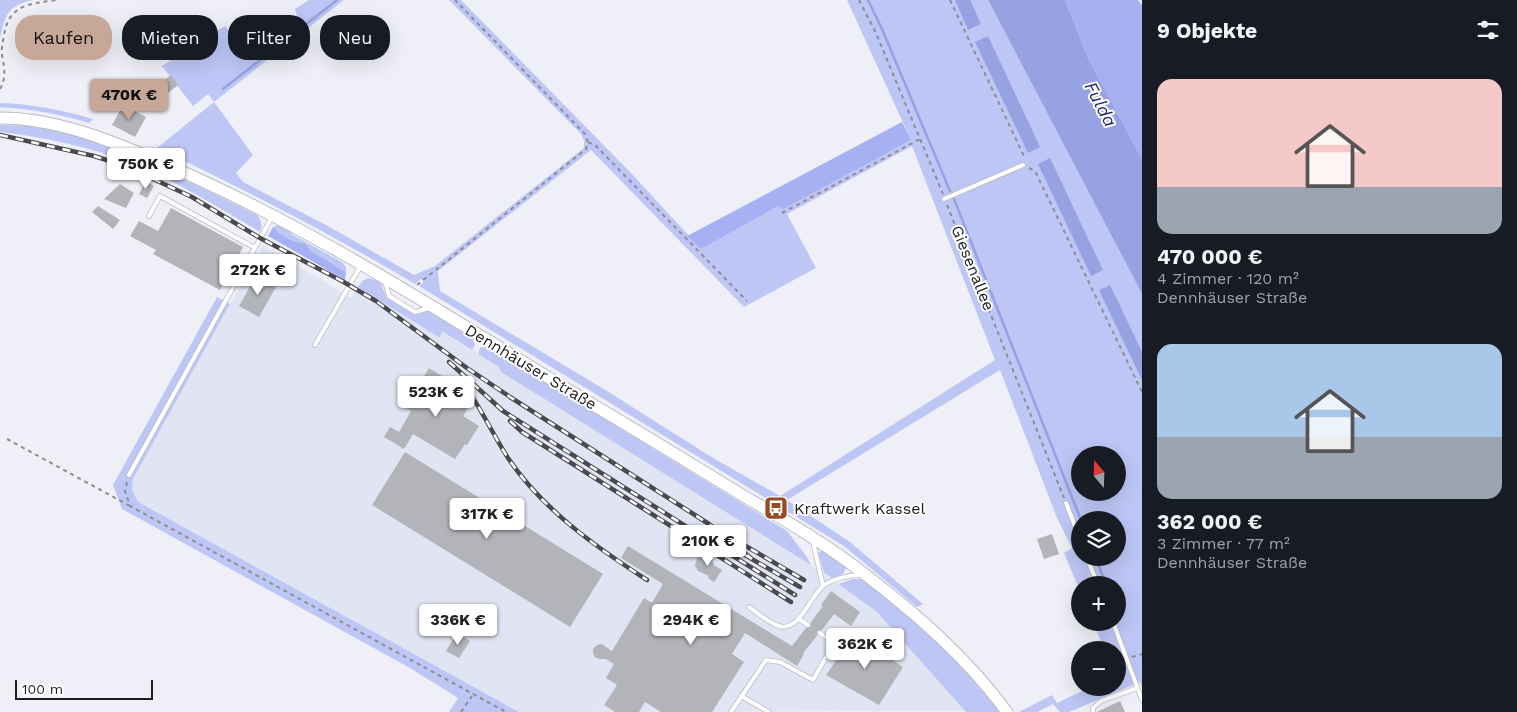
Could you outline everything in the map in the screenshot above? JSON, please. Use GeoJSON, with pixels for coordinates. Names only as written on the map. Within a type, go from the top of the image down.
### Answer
{"type":"FeatureCollection","features":[{"type":"Feature","properties":{"kind":"street","name":"Dennhäuser Straße"},"geometry":{"type":"LineString","coordinates":[[0,118],[59,126],[101,138],[200,179],[273,215],[384,278],[812,537],[866,574],[917,616],[954,651],[985,683],[1007,712]]}},
{"type":"Feature","properties":{"kind":"lane"},"geometry":{"type":"LineString","coordinates":[[944,198],[1023,165]]}},
{"type":"Feature","properties":{"kind":"lane"},"geometry":{"type":"LineString","coordinates":[[149,216],[160,196],[255,248]]}},
{"type":"Feature","properties":{"kind":"lane"},"geometry":{"type":"LineString","coordinates":[[129,475],[273,215]]}},
{"type":"Feature","properties":{"kind":"lane"},"geometry":{"type":"LineString","coordinates":[[315,345],[361,265]]}},
{"type":"Feature","properties":{"kind":"lane"},"geometry":{"type":"LineString","coordinates":[[384,278],[389,296],[415,312],[432,307]]}},
{"type":"Feature","properties":{"kind":"lane"},"geometry":{"type":"LineString","coordinates":[[1066,503],[1071,516]]}},
{"type":"Feature","properties":{"kind":"lane"},"geometry":{"type":"LineString","coordinates":[[812,537],[824,586]]}},
{"type":"Feature","properties":{"kind":"lane"},"geometry":{"type":"LineString","coordinates":[[748,607],[780,626],[792,625],[799,619],[824,586],[852,575],[866,574]]}},
{"type":"Feature","properties":{"kind":"lane"},"geometry":{"type":"LineString","coordinates":[[799,619],[808,626]]}},
{"type":"Feature","properties":{"kind":"lane"},"geometry":{"type":"LineString","coordinates":[[731,712],[766,660],[780,662],[813,680],[834,643],[820,633]]}},
{"type":"Feature","properties":{"kind":"lane"},"geometry":{"type":"LineString","coordinates":[[1126,659],[1142,700]]}},
{"type":"Feature","properties":{"kind":"lane"},"geometry":{"type":"LineString","coordinates":[[1093,712],[1092,708],[1101,701],[1137,688]]}},
{"type":"Feature","properties":{"kind":"lane"},"geometry":{"type":"LineString","coordinates":[[742,696],[769,712]]}},
{"type":"Feature","properties":{"kind":"path"},"geometry":{"type":"LineString","coordinates":[[0,88],[6,72],[2,53],[6,25],[12,14],[22,6],[56,0]]}},
{"type":"Feature","properties":{"kind":"path"},"geometry":{"type":"LineString","coordinates":[[407,292],[586,149],[588,142],[585,134],[455,0]]}},
{"type":"Feature","properties":{"kind":"path","name":"Giesenallee"},"geometry":{"type":"LineString","coordinates":[[859,0],[875,31],[920,139],[1066,503]]}},
{"type":"Feature","properties":{"kind":"path"},"geometry":{"type":"LineString","coordinates":[[950,0],[1023,154],[1023,165],[1034,171],[1142,392]]}},
{"type":"Feature","properties":{"kind":"path"},"geometry":{"type":"LineString","coordinates":[[782,213],[920,139]]}},
{"type":"Feature","properties":{"kind":"path"},"geometry":{"type":"LineString","coordinates":[[588,142],[596,146],[747,301]]}},
{"type":"Feature","properties":{"kind":"path"},"geometry":{"type":"LineString","coordinates":[[7,439],[506,712]]}},
{"type":"Feature","properties":{"kind":"path"},"geometry":{"type":"LineString","coordinates":[[129,475],[124,491],[130,506]]}},
{"type":"Feature","properties":{"kind":"path"},"geometry":{"type":"LineString","coordinates":[[1126,659],[1142,654]]}},
{"type":"Feature","properties":{"kind":"path"},"geometry":{"type":"LineString","coordinates":[[461,712],[473,695]]}},
{"type":"Feature","properties":{"kind":"shaded area"},"geometry":{"type":"Polygon","coordinates":[[[0,0],[33,0],[18,5],[9,12],[0,38],[0,0]]]}},
{"type":"Feature","properties":{"kind":"shaded area"},"geometry":{"type":"Polygon","coordinates":[[[309,0],[344,0],[325,15],[320,15],[320,19],[310,27],[310,15],[297,15],[295,9],[309,0]]]}},
{"type":"Feature","properties":{"kind":"shaded area"},"geometry":{"type":"Polygon","coordinates":[[[449,0],[461,0],[631,173],[701,249],[779,206],[911,140],[847,0],[988,0],[1142,294],[1142,687],[1140,682],[1126,688],[1126,641],[1101,641],[1097,631],[1126,631],[1126,576],[1074,576],[1064,553],[1071,549],[1071,566],[1126,566],[1126,511],[1071,511],[1071,546],[1057,518],[1000,370],[787,500],[850,542],[923,604],[917,607],[844,546],[419,286],[424,282],[421,279],[415,284],[288,213],[157,148],[214,102],[253,155],[236,173],[243,182],[326,225],[414,275],[435,266],[584,148],[581,134],[449,0]],[[912,146],[787,214],[816,268],[744,307],[591,150],[438,271],[440,291],[607,391],[713,458],[780,496],[995,360],[912,146]]]}},
{"type":"Feature","properties":{"kind":"shaded area"},"geometry":{"type":"Polygon","coordinates":[[[1065,0],[1138,0],[1142,5],[1142,159],[1088,58],[1065,0]]]}},
{"type":"Feature","properties":{"kind":"shaded area"},"geometry":{"type":"Polygon","coordinates":[[[225,26],[228,30],[228,60],[268,60],[214,102],[208,94],[193,106],[162,66],[171,60],[218,60],[218,30],[225,26]]]}},
{"type":"Feature","properties":{"kind":"shaded area"},"geometry":{"type":"Polygon","coordinates":[[[0,103],[47,108],[93,119],[89,123],[45,112],[0,107],[0,103]]]}},
{"type":"Feature","properties":{"kind":"shaded area"},"geometry":{"type":"Polygon","coordinates":[[[902,122],[911,140],[783,209],[779,206],[701,249],[687,236],[902,122]]]}},
{"type":"Feature","properties":{"kind":"shaded area"},"geometry":{"type":"Polygon","coordinates":[[[0,125],[32,126],[100,143],[198,186],[257,215],[261,223],[260,232],[181,186],[131,163],[67,143],[0,132],[0,125]]]}},
{"type":"Feature","properties":{"kind":"shaded area"},"geometry":{"type":"Polygon","coordinates":[[[278,225],[342,262],[346,267],[346,272],[311,251],[306,244],[293,241],[280,234],[273,227],[278,225]]]}},
{"type":"Feature","properties":{"kind":"shaded area"},"geometry":{"type":"Polygon","coordinates":[[[273,227],[280,234],[293,241],[306,244],[311,251],[346,272],[345,280],[268,236],[273,227]]]}},
{"type":"Feature","properties":{"kind":"shaded area"},"geometry":{"type":"Polygon","coordinates":[[[263,245],[351,298],[358,287],[440,338],[442,331],[500,367],[501,372],[811,565],[877,612],[965,711],[519,712],[138,502],[132,489],[133,479],[263,245]]]}},
{"type":"Feature","properties":{"kind":"shaded area"},"geometry":{"type":"Polygon","coordinates":[[[369,278],[380,282],[387,298],[414,314],[429,311],[472,337],[475,345],[472,350],[442,331],[440,338],[358,287],[362,281],[369,278]]]}},
{"type":"Feature","properties":{"kind":"shaded area"},"geometry":{"type":"Polygon","coordinates":[[[217,297],[230,304],[133,479],[132,489],[138,502],[519,712],[449,712],[458,698],[410,668],[122,509],[113,485],[217,297]]]}},
{"type":"Feature","properties":{"kind":"shaded area"},"geometry":{"type":"Polygon","coordinates":[[[485,345],[787,531],[811,565],[501,372],[499,367],[478,354],[480,348],[485,345]]]}},
{"type":"Feature","properties":{"kind":"shaded area"},"geometry":{"type":"Polygon","coordinates":[[[823,550],[844,564],[846,568],[843,574],[832,578],[824,573],[818,553],[823,550]]]}},
{"type":"Feature","properties":{"kind":"shaded area"},"geometry":{"type":"Polygon","coordinates":[[[853,579],[862,579],[907,615],[951,656],[1000,712],[966,712],[877,612],[838,584],[853,579]]]}},
{"type":"Feature","properties":{"kind":"shaded area"},"geometry":{"type":"Polygon","coordinates":[[[1052,695],[1057,703],[1071,696],[1107,696],[1069,712],[1060,712],[1053,704],[1037,712],[1019,712],[1052,695]]]}},
{"type":"Feature","properties":{"kind":"water"},"geometry":{"type":"Polygon","coordinates":[[[955,0],[970,0],[981,24],[968,30],[955,0]]]}},
{"type":"Feature","properties":{"kind":"water","name":"Fulda"},"geometry":{"type":"Polygon","coordinates":[[[988,0],[1065,0],[1088,58],[1142,159],[1142,294],[988,0]]]}},
{"type":"Feature","properties":{"kind":"water"},"geometry":{"type":"Polygon","coordinates":[[[988,36],[1040,147],[1028,153],[975,42],[988,36]]]}},
{"type":"Feature","properties":{"kind":"water"},"geometry":{"type":"Polygon","coordinates":[[[1050,158],[1103,270],[1091,276],[1038,164],[1050,158]]]}},
{"type":"Feature","properties":{"kind":"water"},"geometry":{"type":"Polygon","coordinates":[[[1110,285],[1142,352],[1142,380],[1099,290],[1110,285]]]}},
{"type":"Feature","properties":{"kind":"building"},"geometry":{"type":"Polygon","coordinates":[[[171,75],[178,85],[160,99],[152,89],[171,75]]]}},
{"type":"Feature","properties":{"kind":"building"},"geometry":{"type":"Polygon","coordinates":[[[123,105],[146,117],[135,137],[112,125],[123,105]]]}},
{"type":"Feature","properties":{"kind":"building"},"geometry":{"type":"Polygon","coordinates":[[[146,181],[154,186],[147,198],[139,194],[146,181]]]}},
{"type":"Feature","properties":{"kind":"building"},"geometry":{"type":"Polygon","coordinates":[[[120,184],[134,193],[126,208],[104,199],[120,184]]]}},
{"type":"Feature","properties":{"kind":"building"},"geometry":{"type":"Polygon","coordinates":[[[98,206],[120,220],[113,229],[92,212],[98,206]]]}},
{"type":"Feature","properties":{"kind":"building"},"geometry":{"type":"Polygon","coordinates":[[[171,208],[243,247],[220,290],[153,254],[156,250],[130,236],[139,221],[158,231],[171,208]]]}},
{"type":"Feature","properties":{"kind":"building"},"geometry":{"type":"Polygon","coordinates":[[[256,276],[276,287],[259,317],[239,306],[256,276]]]}},
{"type":"Feature","properties":{"kind":"building"},"geometry":{"type":"Polygon","coordinates":[[[429,368],[442,376],[439,381],[462,396],[460,399],[470,405],[463,416],[479,426],[455,459],[413,434],[404,449],[384,437],[390,427],[399,432],[411,411],[405,407],[429,368]]]}},
{"type":"Feature","properties":{"kind":"building"},"geometry":{"type":"Polygon","coordinates":[[[405,452],[603,574],[570,627],[372,505],[405,452]]]}},
{"type":"Feature","properties":{"kind":"building"},"geometry":{"type":"Polygon","coordinates":[[[1052,534],[1059,554],[1044,559],[1037,539],[1052,534]]]}},
{"type":"Feature","properties":{"kind":"building"},"geometry":{"type":"Polygon","coordinates":[[[628,546],[792,646],[806,628],[811,627],[811,622],[831,591],[860,612],[851,626],[834,614],[822,630],[817,631],[817,636],[803,653],[797,666],[745,633],[732,654],[744,662],[712,712],[661,712],[645,702],[639,712],[615,712],[604,705],[617,685],[606,678],[614,664],[606,659],[596,658],[593,654],[593,649],[597,645],[602,644],[612,651],[644,598],[652,603],[663,584],[621,558],[628,546]]]}},
{"type":"Feature","properties":{"kind":"building"},"geometry":{"type":"Polygon","coordinates":[[[706,554],[711,557],[714,565],[722,570],[714,582],[708,578],[709,576],[698,571],[695,566],[697,558],[700,555],[706,554]]]}},
{"type":"Feature","properties":{"kind":"building"},"geometry":{"type":"Polygon","coordinates":[[[457,633],[470,641],[459,658],[446,651],[457,633]]]}},
{"type":"Feature","properties":{"kind":"building"},"geometry":{"type":"Polygon","coordinates":[[[854,635],[903,667],[879,705],[826,675],[854,635]]]}},
{"type":"Feature","properties":{"kind":"building"},"geometry":{"type":"Polygon","coordinates":[[[1120,701],[1125,712],[1097,712],[1120,701]]]}},
{"type":"Feature","properties":{"kind":"waterway"},"geometry":{"type":"LineString","coordinates":[[223,89],[337,0]]}},
{"type":"Feature","properties":{"kind":"waterway"},"geometry":{"type":"LineString","coordinates":[[868,0],[950,191]]}},
{"type":"Feature","properties":{"kind":"waterway"},"geometry":{"type":"LineString","coordinates":[[954,199],[1077,511]]}},
{"type":"Feature","properties":{"kind":"waterway"},"geometry":{"type":"LineString","coordinates":[[1099,566],[1103,576]]}},
{"type":"Feature","properties":{"kind":"railway"},"geometry":{"type":"LineString","coordinates":[[0,135],[94,156],[125,166],[192,197],[260,238],[342,281],[376,301],[510,397],[709,524],[752,559]]}},
{"type":"Feature","properties":{"kind":"railway"},"geometry":{"type":"LineString","coordinates":[[449,362],[503,411],[795,595]]}},
{"type":"Feature","properties":{"kind":"railway"},"geometry":{"type":"LineString","coordinates":[[461,380],[508,458],[537,494],[590,541],[647,580]]}},
{"type":"Feature","properties":{"kind":"railway"},"geometry":{"type":"LineString","coordinates":[[510,421],[522,432],[791,602]]}},
{"type":"Feature","properties":{"kind":"railway"},"geometry":{"type":"LineString","coordinates":[[737,541],[804,580]]}},
{"type":"Feature","properties":{"kind":"railway"},"geometry":{"type":"LineString","coordinates":[[745,555],[800,587]]}},
{"type":"Feature","properties":{"kind":"place","name":"Kraftwerk Kassel"},"geometry":{"type":"Point","coordinates":[776,508]}}]}
